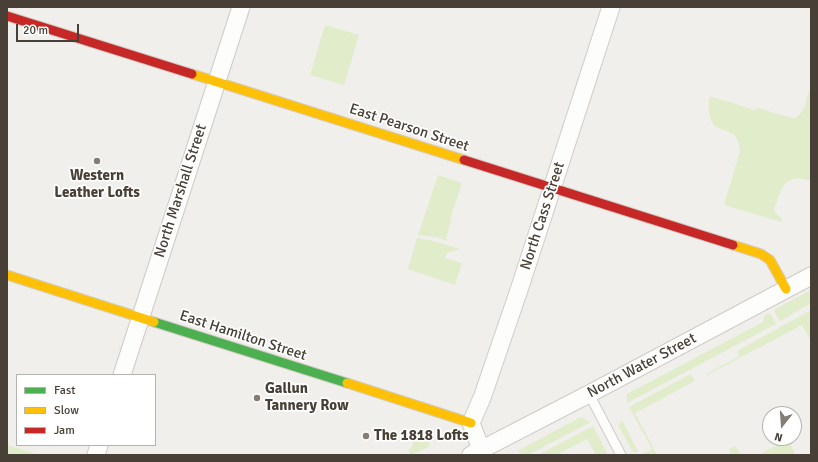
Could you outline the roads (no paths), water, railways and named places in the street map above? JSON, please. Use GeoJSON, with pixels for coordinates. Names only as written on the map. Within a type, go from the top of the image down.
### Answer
{"type":"FeatureCollection","features":[{"type":"Feature","properties":{"kind":"street","name":"North Marshall Street"},"geometry":{"type":"LineString","coordinates":[[122,374],[241,7]]}},
{"type":"Feature","properties":{"kind":"street","name":"North Cass Street"},"geometry":{"type":"LineString","coordinates":[[471,423],[484,392],[611,7]]}},
{"type":"Feature","properties":{"kind":"street","name":"East Pearson Street"},"geometry":{"type":"LineString","coordinates":[[7,16],[761,254],[770,260],[786,289]]}},
{"type":"Feature","properties":{"kind":"street","name":"East Hamilton Street"},"geometry":{"type":"LineString","coordinates":[[7,276],[471,423]]}},
{"type":"Feature","properties":{"kind":"street","name":"North Water Street"},"geometry":{"type":"LineString","coordinates":[[476,452],[589,394],[811,276]]}},
{"type":"Feature","properties":{"kind":"street"},"geometry":{"type":"LineString","coordinates":[[471,423],[476,452]]}},
{"type":"Feature","properties":{"kind":"lane"},"geometry":{"type":"LineString","coordinates":[[589,394],[621,455]]}},
{"type":"Feature","properties":{"kind":"place","name":"Western Leather Lofts"},"geometry":{"type":"Point","coordinates":[97,161]}},
{"type":"Feature","properties":{"kind":"place","name":"Gallun Tannery Row"},"geometry":{"type":"Point","coordinates":[257,398]}},
{"type":"Feature","properties":{"kind":"place","name":"The 1818 Lofts"},"geometry":{"type":"Point","coordinates":[366,436]}}]}
